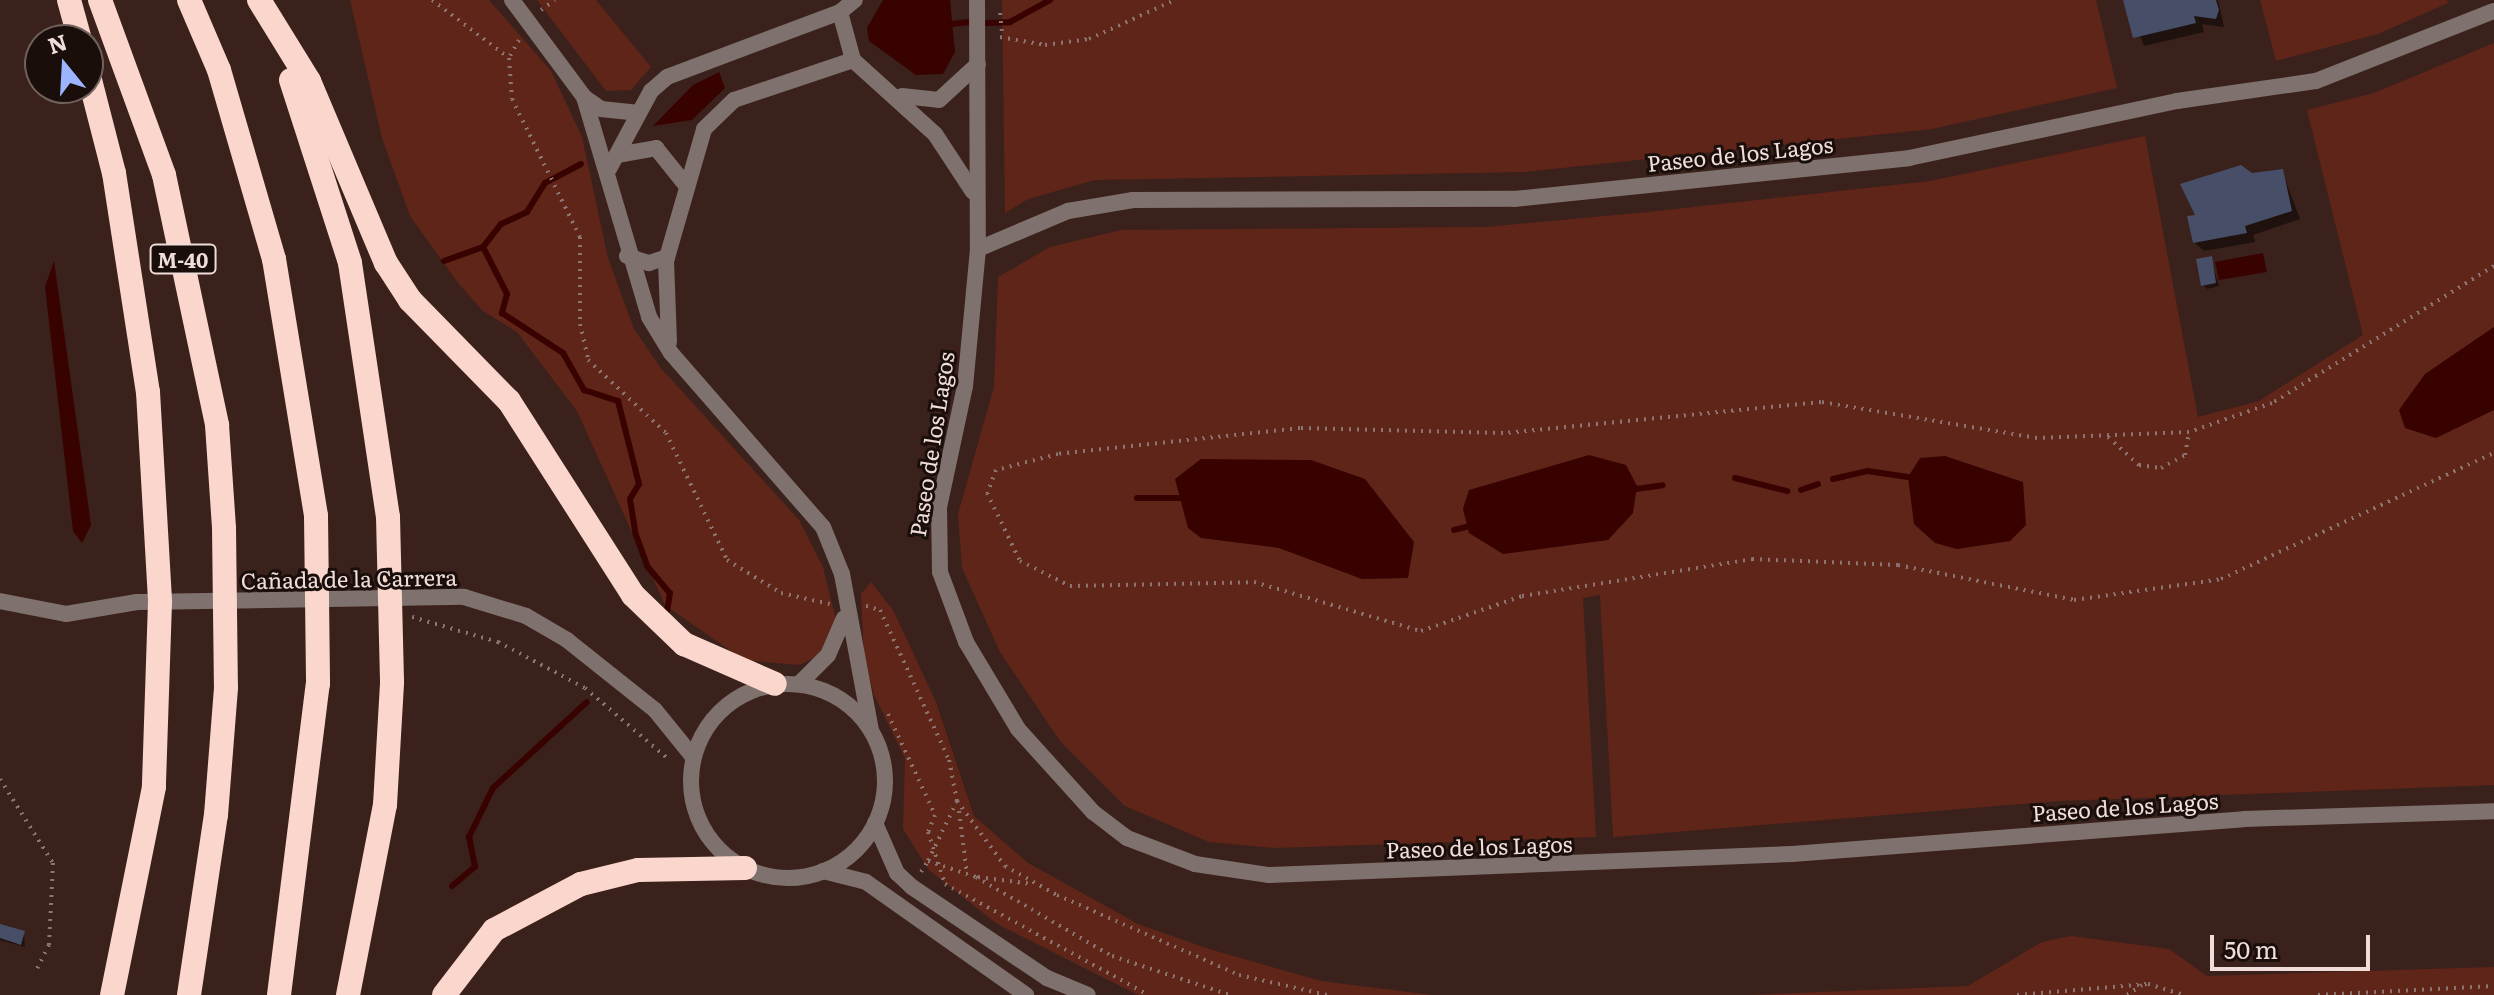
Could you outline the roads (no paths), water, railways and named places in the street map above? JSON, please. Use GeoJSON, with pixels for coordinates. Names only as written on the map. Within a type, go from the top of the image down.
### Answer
{"type":"FeatureCollection","features":[{"type":"Feature","properties":{"kind":"highway"},"geometry":{"type":"LineString","coordinates":[[69,0],[76,24]]}},
{"type":"Feature","properties":{"kind":"highway","name":"M-40"},"geometry":{"type":"LineString","coordinates":[[100,0],[167,189],[217,425],[224,528],[226,687],[216,815],[189,995]]}},
{"type":"Feature","properties":{"kind":"highway"},"geometry":{"type":"LineString","coordinates":[[189,0],[219,70],[274,259],[316,516],[318,684],[279,995]]}},
{"type":"Feature","properties":{"kind":"highway"},"geometry":{"type":"LineString","coordinates":[[257,0],[289,73],[350,263],[388,517],[392,682],[385,805],[348,995]]}},
{"type":"Feature","properties":{"kind":"highway"},"geometry":{"type":"LineString","coordinates":[[257,0],[309,81],[386,263],[410,300],[509,401],[633,595],[684,644],[787,684]]}},
{"type":"Feature","properties":{"kind":"highway"},"geometry":{"type":"LineString","coordinates":[[96,104],[114,173],[148,392],[160,602],[154,787],[112,995]]}},
{"type":"Feature","properties":{"kind":"highway"},"geometry":{"type":"LineString","coordinates":[[444,995],[494,930],[581,884],[638,870],[745,868]]}},
{"type":"Feature","properties":{"kind":"street"},"geometry":{"type":"LineString","coordinates":[[512,0],[531,20],[584,97],[613,162],[627,256],[671,353],[823,527],[852,605],[871,730],[885,786],[875,823],[845,860],[823,871]]}},
{"type":"Feature","properties":{"kind":"street"},"geometry":{"type":"LineString","coordinates":[[613,162],[651,91],[685,67],[840,12],[855,0]]}},
{"type":"Feature","properties":{"kind":"street","name":"Paseo de los Lagos"},"geometry":{"type":"LineString","coordinates":[[977,0],[979,61],[973,192],[978,249],[965,386],[939,507],[937,552],[949,602],[985,680],[1053,771],[1110,827],[1195,864],[1269,875],[1544,866],[2244,819],[2494,811]]}},
{"type":"Feature","properties":{"kind":"street","name":"Paseo de los Lagos"},"geometry":{"type":"LineString","coordinates":[[978,249],[1068,211],[1133,200],[1514,199],[1909,158],[2177,101],[2316,81],[2494,11]]}},
{"type":"Feature","properties":{"kind":"street"},"geometry":{"type":"LineString","coordinates":[[671,353],[667,257],[697,141],[724,107],[853,60],[840,12]]}},
{"type":"Feature","properties":{"kind":"street","name":"Paseo de los Lagos"},"geometry":{"type":"LineString","coordinates":[[853,60],[893,92],[935,134],[973,192]]}},
{"type":"Feature","properties":{"kind":"street","name":"Paseo de los Lagos"},"geometry":{"type":"LineString","coordinates":[[893,92],[939,100],[979,61]]}},
{"type":"Feature","properties":{"kind":"street"},"geometry":{"type":"LineString","coordinates":[[584,97],[601,109],[637,113]]}},
{"type":"Feature","properties":{"kind":"street"},"geometry":{"type":"LineString","coordinates":[[613,162],[656,148],[684,183]]}},
{"type":"Feature","properties":{"kind":"street"},"geometry":{"type":"LineString","coordinates":[[627,256],[649,263],[667,257]]}},
{"type":"Feature","properties":{"kind":"street","name":"Cañada de la Carrera"},"geometry":{"type":"LineString","coordinates":[[0,601],[66,614],[160,602],[464,597],[526,616],[567,640],[655,710],[693,757]]}},
{"type":"Feature","properties":{"kind":"street"},"geometry":{"type":"LineString","coordinates":[[852,605],[828,655],[787,684],[723,708],[693,757],[691,780],[706,834],[745,868],[771,876],[823,871],[866,882],[1026,995]]}},
{"type":"Feature","properties":{"kind":"street"},"geometry":{"type":"LineString","coordinates":[[787,684],[847,704],[871,730]]}},
{"type":"Feature","properties":{"kind":"street"},"geometry":{"type":"LineString","coordinates":[[875,823],[897,873],[912,887],[1035,971],[1088,995]]}},
{"type":"Feature","properties":{"kind":"waterway"},"geometry":{"type":"LineString","coordinates":[[985,23],[1010,22],[1050,0]]}},
{"type":"Feature","properties":{"kind":"waterway"},"geometry":{"type":"LineString","coordinates":[[944,25],[969,22]]}},
{"type":"Feature","properties":{"kind":"waterway"},"geometry":{"type":"LineString","coordinates":[[581,164],[545,183],[527,212],[501,224],[483,247],[507,294],[502,313],[563,353],[584,390],[618,401],[639,484],[630,499],[636,535],[647,566],[670,593],[667,611]]}},
{"type":"Feature","properties":{"kind":"waterway"},"geometry":{"type":"LineString","coordinates":[[444,261],[483,247]]}},
{"type":"Feature","properties":{"kind":"waterway"},"geometry":{"type":"LineString","coordinates":[[1833,479],[1868,471],[1908,477]]}},
{"type":"Feature","properties":{"kind":"waterway"},"geometry":{"type":"LineString","coordinates":[[1735,478],[1787,491]]}},
{"type":"Feature","properties":{"kind":"waterway"},"geometry":{"type":"LineString","coordinates":[[1801,490],[1818,484]]}},
{"type":"Feature","properties":{"kind":"waterway"},"geometry":{"type":"LineString","coordinates":[[1629,490],[1663,485]]}},
{"type":"Feature","properties":{"kind":"waterway"},"geometry":{"type":"LineString","coordinates":[[1137,498],[1181,498]]}},
{"type":"Feature","properties":{"kind":"waterway"},"geometry":{"type":"LineString","coordinates":[[1454,530],[1474,525]]}},
{"type":"Feature","properties":{"kind":"waterway"},"geometry":{"type":"LineString","coordinates":[[452,886],[475,867],[469,837],[493,788],[587,702]]}}]}
